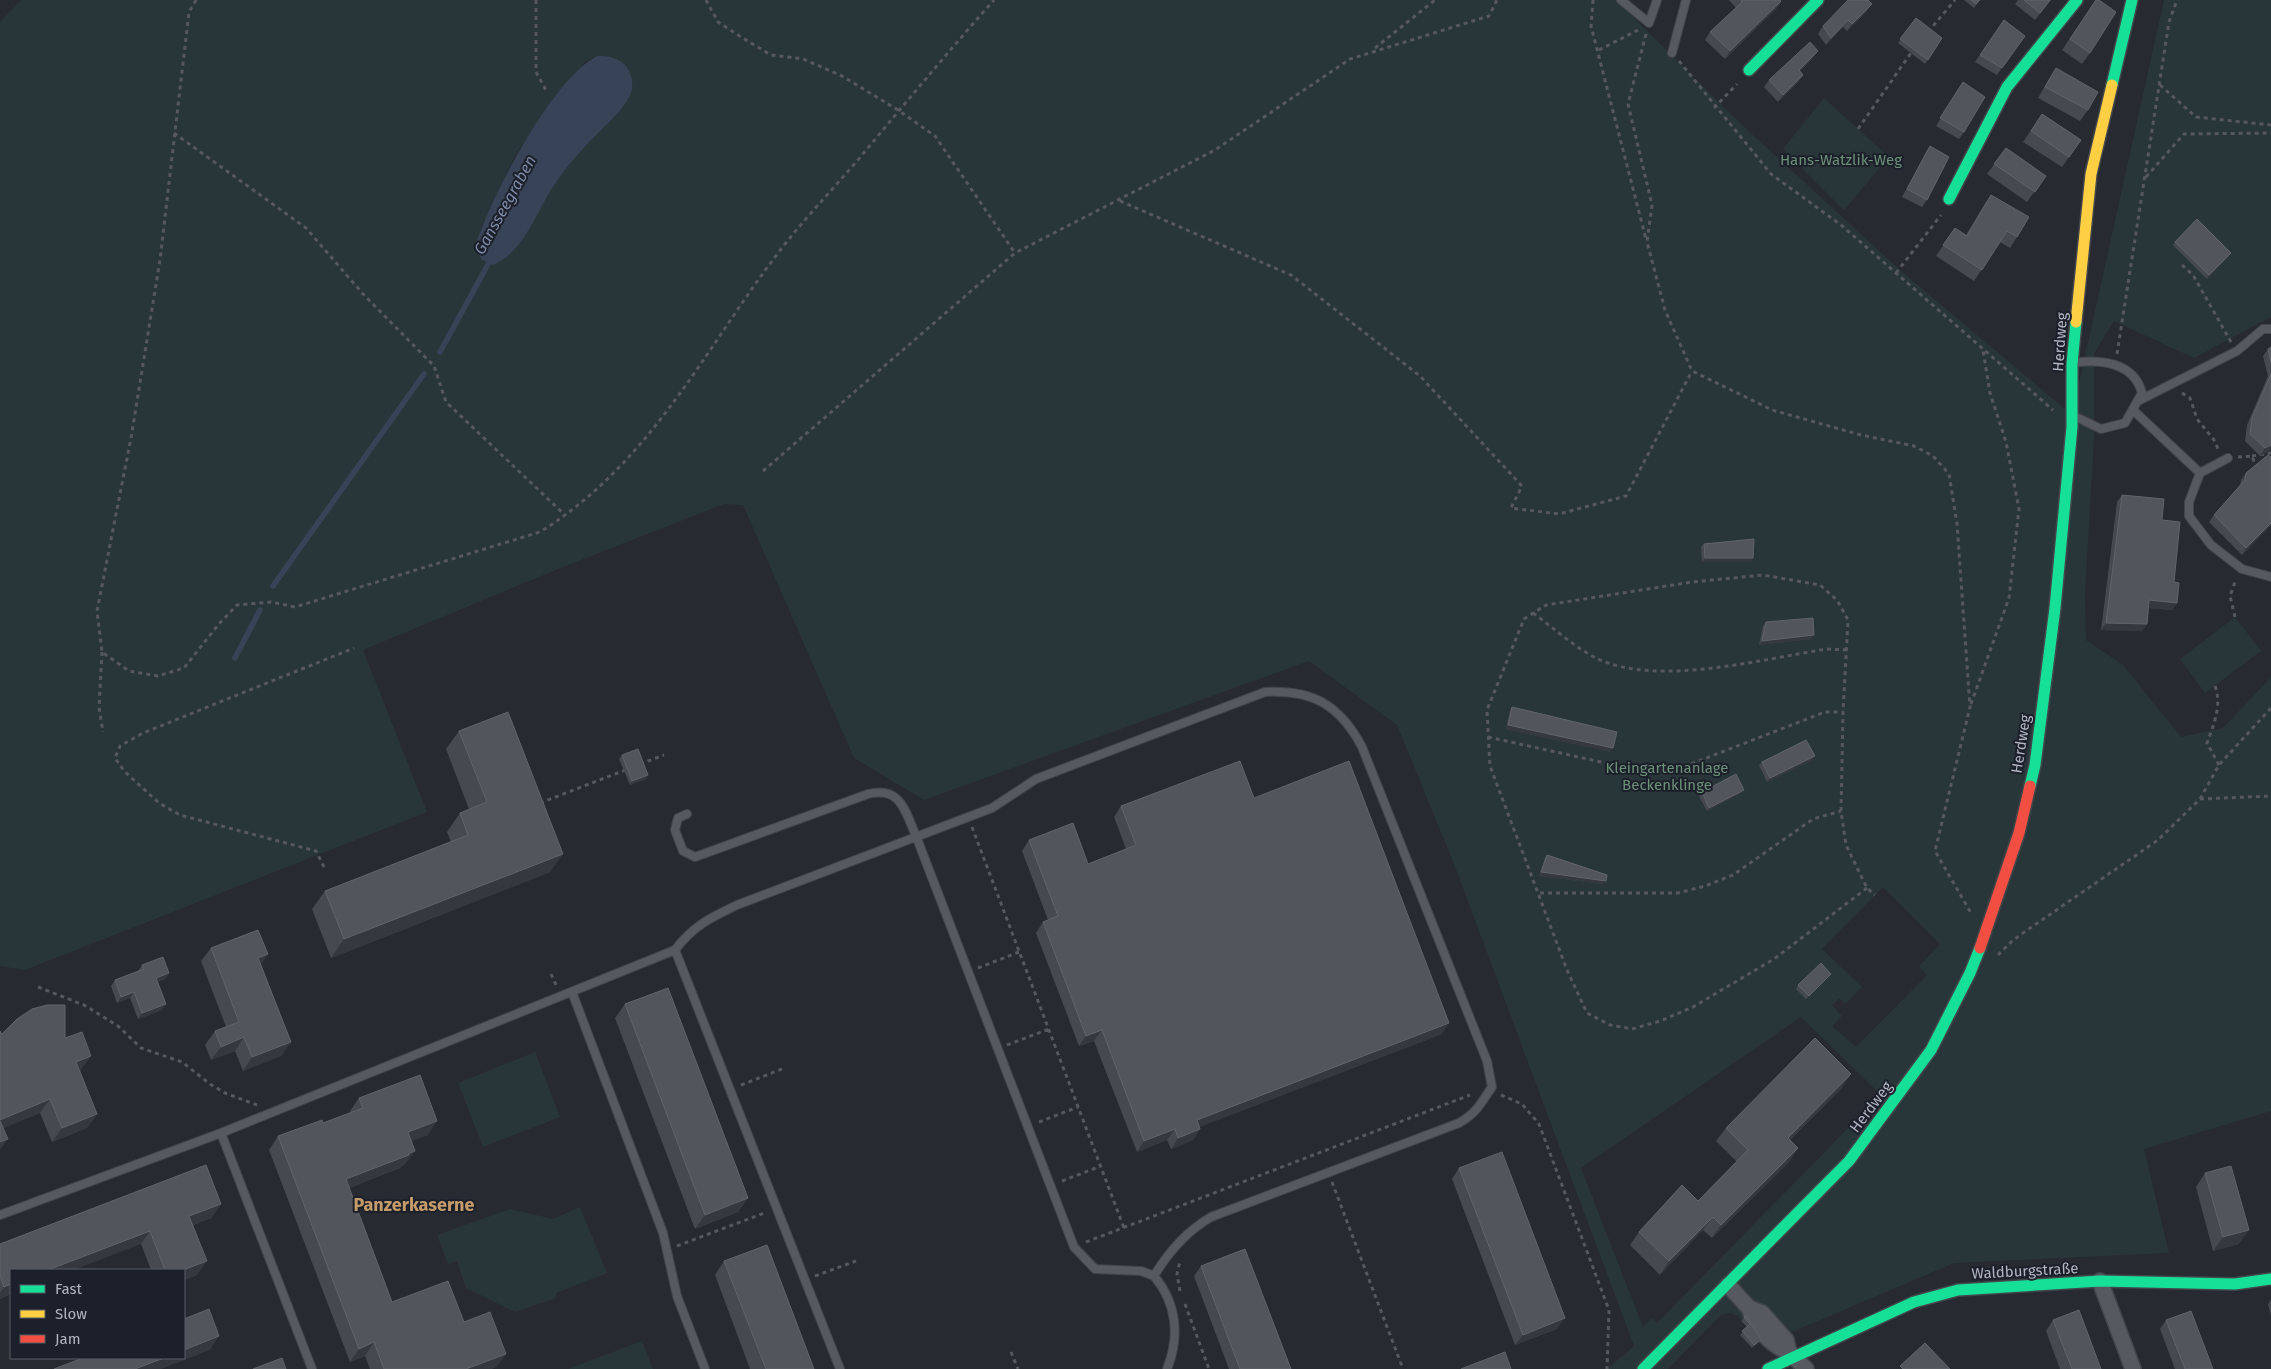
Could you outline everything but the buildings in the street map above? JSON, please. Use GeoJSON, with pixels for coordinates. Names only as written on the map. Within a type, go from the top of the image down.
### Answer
{"type":"FeatureCollection","features":[{"type":"Feature","properties":{"kind":"street"},"geometry":{"type":"LineString","coordinates":[[1749,70],[1818,0]]}},
{"type":"Feature","properties":{"kind":"street"},"geometry":{"type":"LineString","coordinates":[[1949,199],[2007,87],[2077,0]]}},
{"type":"Feature","properties":{"kind":"street","name":"Herdweg"},"geometry":{"type":"LineString","coordinates":[[1643,1369],[1722,1283],[1849,1161],[1886,1114],[1931,1050],[1970,973],[1986,931],[2019,833],[2035,765],[2055,608],[2072,421],[2072,364],[2091,174],[2132,0]]}},
{"type":"Feature","properties":{"kind":"street","name":"Waldburgstraße"},"geometry":{"type":"LineString","coordinates":[[1768,1369],[1792,1354],[1914,1302],[1958,1290],[2100,1282],[2236,1284],[2271,1278]]}},
{"type":"Feature","properties":{"kind":"street"},"geometry":{"type":"LineString","coordinates":[[2100,1282],[2133,1369]]}},
{"type":"Feature","properties":{"kind":"street"},"geometry":{"type":"LineString","coordinates":[[1722,1283],[1749,1308],[1753,1321],[1774,1343],[1792,1354],[1806,1369]]}},
{"type":"Feature","properties":{"kind":"lane"},"geometry":{"type":"LineString","coordinates":[[1621,0],[1649,24],[1656,0]]}},
{"type":"Feature","properties":{"kind":"lane"},"geometry":{"type":"LineString","coordinates":[[1672,53],[1686,0]]}},
{"type":"Feature","properties":{"kind":"lane"},"geometry":{"type":"LineString","coordinates":[[2140,400],[2237,351],[2263,329],[2271,329]]}},
{"type":"Feature","properties":{"kind":"lane"},"geometry":{"type":"LineString","coordinates":[[2072,364],[2094,360],[2115,365],[2131,372],[2139,382],[2142,393],[2140,400],[2124,423],[2101,429],[2072,421]]}},
{"type":"Feature","properties":{"kind":"lane"},"geometry":{"type":"LineString","coordinates":[[2133,410],[2200,473]]}},
{"type":"Feature","properties":{"kind":"lane"},"geometry":{"type":"LineString","coordinates":[[2226,460],[2200,473],[2189,502],[2190,516],[2211,544],[2242,569],[2271,577]]}},
{"type":"Feature","properties":{"kind":"lane"},"geometry":{"type":"LineString","coordinates":[[0,1216],[221,1133],[675,950],[688,934],[714,915],[992,808],[1036,778],[1265,692],[1304,694],[1322,702],[1340,714],[1353,730],[1362,747],[1487,1061],[1490,1090],[1480,1108],[1472,1116],[1459,1123],[1211,1217],[1184,1236],[1154,1276]]}},
{"type":"Feature","properties":{"kind":"lane"},"geometry":{"type":"LineString","coordinates":[[687,814],[678,818],[674,830],[683,851],[695,856],[881,790],[893,794],[902,803],[1074,1247],[1095,1269],[1141,1271],[1154,1276],[1164,1287],[1175,1322],[1176,1343],[1167,1369]]}},
{"type":"Feature","properties":{"kind":"lane"},"geometry":{"type":"LineString","coordinates":[[675,950],[840,1369]]}},
{"type":"Feature","properties":{"kind":"lane"},"geometry":{"type":"LineString","coordinates":[[572,992],[663,1233],[677,1296],[704,1369]]}},
{"type":"Feature","properties":{"kind":"lane"},"geometry":{"type":"LineString","coordinates":[[221,1133],[312,1369]]}},
{"type":"Feature","properties":{"kind":"path"},"geometry":{"type":"LineString","coordinates":[[103,732],[99,707],[102,652],[97,611],[131,438],[157,279],[190,12],[196,0]]}},
{"type":"Feature","properties":{"kind":"path"},"geometry":{"type":"LineString","coordinates":[[536,0],[536,72],[547,92]]}},
{"type":"Feature","properties":{"kind":"path"},"geometry":{"type":"LineString","coordinates":[[706,0],[718,22],[771,55],[803,59],[842,76],[898,110],[935,136],[1015,253]]}},
{"type":"Feature","properties":{"kind":"path"},"geometry":{"type":"LineString","coordinates":[[102,652],[129,671],[158,676],[167,674],[184,668],[218,625],[237,605],[271,602],[295,607],[540,532],[566,516],[624,464],[682,392],[785,244],[994,0]]}},
{"type":"Feature","properties":{"kind":"path"},"geometry":{"type":"LineString","coordinates":[[1373,50],[1435,0]]}},
{"type":"Feature","properties":{"kind":"path"},"geometry":{"type":"LineString","coordinates":[[763,471],[1015,253],[1215,150],[1350,58],[1489,16],[1497,0]]}},
{"type":"Feature","properties":{"kind":"path"},"geometry":{"type":"LineString","coordinates":[[1593,0],[1591,26],[1599,50],[1665,310],[1692,371],[1772,410],[1861,435],[1914,446],[1933,456],[1949,474],[1958,524],[1970,707]]}},
{"type":"Feature","properties":{"kind":"path"},"geometry":{"type":"LineString","coordinates":[[1922,39],[1955,0]]}},
{"type":"Feature","properties":{"kind":"path"},"geometry":{"type":"LineString","coordinates":[[2115,365],[2170,22],[2177,0]]}},
{"type":"Feature","properties":{"kind":"path"},"geometry":{"type":"LineString","coordinates":[[1599,50],[1649,24]]}},
{"type":"Feature","properties":{"kind":"path"},"geometry":{"type":"LineString","coordinates":[[1647,242],[1652,206],[1628,104],[1649,24]]}},
{"type":"Feature","properties":{"kind":"path"},"geometry":{"type":"LineString","coordinates":[[1858,129],[1916,47]]}},
{"type":"Feature","properties":{"kind":"path"},"geometry":{"type":"LineString","coordinates":[[1672,53],[1714,108],[1771,174],[1841,224],[1983,349],[2072,421]]}},
{"type":"Feature","properties":{"kind":"path"},"geometry":{"type":"LineString","coordinates":[[1714,108],[1749,70]]}},
{"type":"Feature","properties":{"kind":"path"},"geometry":{"type":"LineString","coordinates":[[2160,85],[2196,117],[2271,125]]}},
{"type":"Feature","properties":{"kind":"path"},"geometry":{"type":"LineString","coordinates":[[174,133],[306,228],[363,294],[434,366],[446,402],[566,516]]}},
{"type":"Feature","properties":{"kind":"path"},"geometry":{"type":"LineString","coordinates":[[2145,178],[2184,134],[2271,133]]}},
{"type":"Feature","properties":{"kind":"path"},"geometry":{"type":"LineString","coordinates":[[1896,273],[1940,216],[1949,199]]}},
{"type":"Feature","properties":{"kind":"path"},"geometry":{"type":"LineString","coordinates":[[1120,200],[1291,275],[1420,376],[1522,486],[1511,508],[1559,514],[1626,496],[1692,371]]}},
{"type":"Feature","properties":{"kind":"path"},"geometry":{"type":"LineString","coordinates":[[2182,265],[2193,275],[2237,351]]}},
{"type":"Feature","properties":{"kind":"path"},"geometry":{"type":"LineString","coordinates":[[1983,349],[1990,393],[2006,442],[2019,509],[2009,598],[1970,707],[1935,851],[1973,916],[1986,931]]}},
{"type":"Feature","properties":{"kind":"path"},"geometry":{"type":"LineString","coordinates":[[2172,383],[2176,390],[2190,398],[2196,419],[2214,440],[2226,460],[2271,453]]}},
{"type":"Feature","properties":{"kind":"path"},"geometry":{"type":"LineString","coordinates":[[2252,456],[2256,467]]}},
{"type":"Feature","properties":{"kind":"path"},"geometry":{"type":"LineString","coordinates":[[1867,888],[1758,968],[1693,1007],[1660,1021],[1632,1029],[1610,1025],[1587,1014],[1567,970],[1540,893],[1490,766],[1487,710],[1524,619],[1546,605],[1692,582],[1763,575],[1820,585],[1837,600],[1848,620],[1848,650],[1843,712],[1841,811],[1846,845],[1867,888],[1875,895]]}},
{"type":"Feature","properties":{"kind":"path"},"geometry":{"type":"LineString","coordinates":[[2235,617],[2230,596],[2237,578]]}},
{"type":"Feature","properties":{"kind":"path"},"geometry":{"type":"LineString","coordinates":[[1533,613],[1582,650],[1599,659],[1624,668],[1642,671],[1675,672],[1827,649],[1848,650]]}},
{"type":"Feature","properties":{"kind":"path"},"geometry":{"type":"LineString","coordinates":[[324,867],[316,851],[180,815],[159,803],[124,771],[116,758],[120,746],[143,733],[354,648]]}},
{"type":"Feature","properties":{"kind":"path"},"geometry":{"type":"LineString","coordinates":[[2215,686],[2219,697],[2215,721],[2208,743],[2219,765]]}},
{"type":"Feature","properties":{"kind":"path"},"geometry":{"type":"LineString","coordinates":[[1970,973],[1993,960],[2013,940],[2158,840],[2200,799],[2219,765],[2271,708]]}},
{"type":"Feature","properties":{"kind":"path"},"geometry":{"type":"LineString","coordinates":[[1488,737],[1628,768],[1648,771],[1666,770],[1692,764],[1825,712],[1843,712]]}},
{"type":"Feature","properties":{"kind":"path"},"geometry":{"type":"LineString","coordinates":[[533,806],[664,755]]}},
{"type":"Feature","properties":{"kind":"path"},"geometry":{"type":"LineString","coordinates":[[2200,799],[2271,796]]}},
{"type":"Feature","properties":{"kind":"path"},"geometry":{"type":"LineString","coordinates":[[1540,893],[1678,893],[1705,886],[1734,875],[1813,819],[1841,811]]}},
{"type":"Feature","properties":{"kind":"path"},"geometry":{"type":"LineString","coordinates":[[968,817],[1124,1228]]}},
{"type":"Feature","properties":{"kind":"path"},"geometry":{"type":"LineString","coordinates":[[968,972],[1020,952]]}},
{"type":"Feature","properties":{"kind":"path"},"geometry":{"type":"LineString","coordinates":[[38,987],[84,1005],[118,1026],[141,1048],[182,1062],[225,1093],[273,1112]]}},
{"type":"Feature","properties":{"kind":"path"},"geometry":{"type":"LineString","coordinates":[[997,1049],[1049,1029]]}},
{"type":"Feature","properties":{"kind":"path"},"geometry":{"type":"LineString","coordinates":[[730,1089],[782,1069]]}},
{"type":"Feature","properties":{"kind":"path"},"geometry":{"type":"LineString","coordinates":[[1074,1247],[1490,1090],[1510,1097],[1522,1104],[1539,1124],[1609,1310],[1607,1369]]}},
{"type":"Feature","properties":{"kind":"path"},"geometry":{"type":"LineString","coordinates":[[1028,1126],[1078,1107]]}},
{"type":"Feature","properties":{"kind":"path"},"geometry":{"type":"LineString","coordinates":[[1051,1185],[1101,1166]]}},
{"type":"Feature","properties":{"kind":"path"},"geometry":{"type":"LineString","coordinates":[[1328,1172],[1403,1369]]}},
{"type":"Feature","properties":{"kind":"path"},"geometry":{"type":"LineString","coordinates":[[1202,1198],[1211,1217]]}},
{"type":"Feature","properties":{"kind":"path"},"geometry":{"type":"LineString","coordinates":[[667,1250],[777,1208]]}},
{"type":"Feature","properties":{"kind":"path"},"geometry":{"type":"LineString","coordinates":[[1185,1254],[1180,1261],[1177,1274],[1178,1286],[1209,1369]]}},
{"type":"Feature","properties":{"kind":"path"},"geometry":{"type":"LineString","coordinates":[[805,1280],[856,1261]]}},
{"type":"Feature","properties":{"kind":"path"},"geometry":{"type":"LineString","coordinates":[[1011,1352],[1018,1369]]}},
{"type":"Feature","properties":{"kind":"green space","name":"Kleingartenanlage Beckenklinge"},"geometry":{"type":"Polygon","coordinates":[[[21,0],[1616,0],[1741,124],[1901,271],[2072,415],[2164,0],[2271,0],[2271,317],[2194,358],[2114,321],[2095,352],[2094,360],[2094,439],[2085,593],[2086,640],[2123,665],[2181,737],[2223,728],[2271,677],[2271,1111],[2144,1149],[2169,1253],[1954,1263],[1792,1332],[1786,1326],[1776,1336],[1778,1340],[1767,1350],[1738,1316],[1731,1313],[1721,1315],[1668,1369],[1607,1369],[1634,1346],[1454,864],[1397,725],[1309,661],[924,800],[854,758],[743,505],[724,504],[558,569],[363,650],[427,812],[25,970],[0,966],[0,22],[21,0]],[[597,56],[585,62],[556,98],[516,154],[480,230],[520,242],[557,180],[581,150],[597,56]],[[1883,887],[1822,949],[1862,987],[1845,1004],[1839,998],[1832,1005],[1842,1016],[1832,1026],[1856,1047],[1927,975],[1919,966],[1940,944],[1883,887]],[[1801,1017],[1581,1168],[1643,1327],[1652,1318],[1657,1323],[1864,1112],[1879,1093],[1801,1017]]]}},
{"type":"Feature","properties":{"kind":"green space","name":"Hans-Watzlik-Weg"},"geometry":{"type":"Polygon","coordinates":[[[1824,98],[1889,157],[1844,210],[1783,149],[1824,98]]]}},
{"type":"Feature","properties":{"kind":"green space"},"geometry":{"type":"Polygon","coordinates":[[[2235,617],[2261,651],[2205,693],[2180,659],[2235,617]]]}},
{"type":"Feature","properties":{"kind":"green space"},"geometry":{"type":"Polygon","coordinates":[[[535,1052],[560,1117],[483,1147],[458,1083],[535,1052]]]}},
{"type":"Feature","properties":{"kind":"green space"},"geometry":{"type":"Polygon","coordinates":[[[580,1207],[607,1273],[556,1293],[556,1298],[515,1312],[466,1288],[457,1261],[448,1264],[437,1235],[510,1209],[553,1219],[580,1207]]]}},
{"type":"Feature","properties":{"kind":"green space"},"geometry":{"type":"Polygon","coordinates":[[[642,1341],[653,1369],[568,1369],[642,1341]]]}},
{"type":"Feature","properties":{"kind":"water"},"geometry":{"type":"Polygon","coordinates":[[[597,56],[615,59],[623,63],[630,74],[631,94],[617,114],[578,154],[562,174],[530,228],[514,250],[504,259],[493,265],[482,260],[475,247],[508,171],[543,114],[561,89],[579,69],[597,56]]]}},
{"type":"Feature","properties":{"kind":"waterway","name":"Gansseegraben"},"geometry":{"type":"LineString","coordinates":[[440,352],[492,257]]}},
{"type":"Feature","properties":{"kind":"waterway","name":"Gansseegraben"},"geometry":{"type":"LineString","coordinates":[[273,586],[424,374]]}},
{"type":"Feature","properties":{"kind":"waterway","name":"Gansseegraben"},"geometry":{"type":"LineString","coordinates":[[235,658],[260,610]]}},
{"type":"Feature","properties":{"kind":"traffic: fast"},"geometry":{"type":"LineString","coordinates":[[1749,70],[1818,0]]}},
{"type":"Feature","properties":{"kind":"traffic: fast"},"geometry":{"type":"LineString","coordinates":[[1949,199],[2007,87],[2077,0]]}},
{"type":"Feature","properties":{"kind":"traffic: fast"},"geometry":{"type":"LineString","coordinates":[[2112,85],[2132,0]]}},
{"type":"Feature","properties":{"kind":"traffic: fast"},"geometry":{"type":"LineString","coordinates":[[2030,786],[2035,765],[2055,608],[2072,427],[2072,364],[2076,322]]}},
{"type":"Feature","properties":{"kind":"traffic: fast"},"geometry":{"type":"LineString","coordinates":[[1643,1369],[1849,1161],[1931,1050],[1970,973],[1980,948]]}},
{"type":"Feature","properties":{"kind":"traffic: fast"},"geometry":{"type":"LineString","coordinates":[[1768,1369],[1914,1302],[1958,1290],[2100,1281],[2235,1284],[2271,1279]]}},
{"type":"Feature","properties":{"kind":"traffic: slow"},"geometry":{"type":"LineString","coordinates":[[2076,322],[2091,174],[2112,85]]}},
{"type":"Feature","properties":{"kind":"traffic: jam"},"geometry":{"type":"LineString","coordinates":[[1980,948],[2019,833],[2030,786]]}},
{"type":"Feature","properties":{"kind":"district","name":"Panzerkaserne"},"geometry":{"type":"Point","coordinates":[414,1205]}}]}
